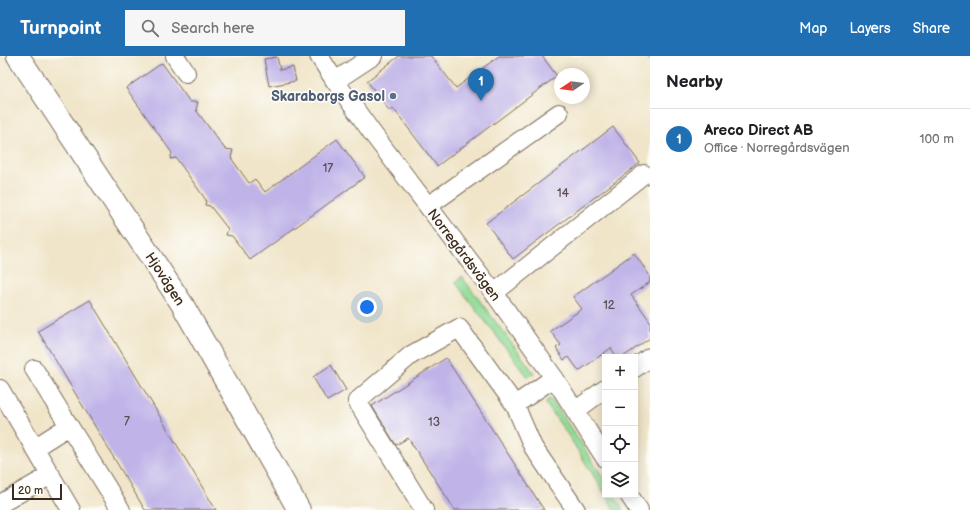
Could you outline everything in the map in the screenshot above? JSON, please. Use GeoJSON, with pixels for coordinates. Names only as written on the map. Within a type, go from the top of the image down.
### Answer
{"type":"FeatureCollection","features":[{"type":"Feature","properties":{"kind":"main road","name":"Hjovägen"},"geometry":{"type":"LineString","coordinates":[[18,56],[182,304],[299,510]]}},
{"type":"Feature","properties":{"kind":"street"},"geometry":{"type":"LineString","coordinates":[[175,56],[186,73]]}},
{"type":"Feature","properties":{"kind":"street","name":"Norregårdsvägen"},"geometry":{"type":"LineString","coordinates":[[318,56],[373,134],[494,293],[554,379],[602,453]]}},
{"type":"Feature","properties":{"kind":"street"},"geometry":{"type":"LineString","coordinates":[[335,81],[373,56]]}},
{"type":"Feature","properties":{"kind":"street"},"geometry":{"type":"LineString","coordinates":[[428,206],[559,113]]}},
{"type":"Feature","properties":{"kind":"street"},"geometry":{"type":"LineString","coordinates":[[494,293],[644,174]]}},
{"type":"Feature","properties":{"kind":"street"},"geometry":{"type":"LineString","coordinates":[[424,510],[357,401],[411,355],[459,328],[515,405],[533,447],[576,510]]}},
{"type":"Feature","properties":{"kind":"street"},"geometry":{"type":"LineString","coordinates":[[638,366],[650,357]]}},
{"type":"Feature","properties":{"kind":"street"},"geometry":{"type":"LineString","coordinates":[[34,368],[121,510]]}},
{"type":"Feature","properties":{"kind":"street"},"geometry":{"type":"LineString","coordinates":[[515,405],[554,379]]}},
{"type":"Feature","properties":{"kind":"street"},"geometry":{"type":"LineString","coordinates":[[0,389],[71,510]]}},
{"type":"Feature","properties":{"kind":"street"},"geometry":{"type":"LineString","coordinates":[[575,411],[604,390]]}},
{"type":"Feature","properties":{"kind":"street"},"geometry":{"type":"LineString","coordinates":[[34,448],[69,426]]}},
{"type":"Feature","properties":{"kind":"street"},"geometry":{"type":"LineString","coordinates":[[0,504],[50,475]]}},
{"type":"Feature","properties":{"kind":"street"},"geometry":{"type":"LineString","coordinates":[[631,498],[639,510]]}},
{"type":"Feature","properties":{"kind":"green space"},"geometry":{"type":"Polygon","coordinates":[[[462,277],[534,373],[528,377],[455,282],[462,277]]]}},
{"type":"Feature","properties":{"kind":"green space"},"geometry":{"type":"Polygon","coordinates":[[[551,399],[602,476],[602,489],[568,435],[546,404],[547,400],[551,399]]]}},
{"type":"Feature","properties":{"kind":"green space"},"geometry":{"type":"Polygon","coordinates":[[[608,498],[616,498],[623,510],[614,510],[608,498]]]}},
{"type":"Feature","properties":{"kind":"building"},"geometry":{"type":"Polygon","coordinates":[[[399,56],[431,56],[456,88],[499,56],[542,56],[554,72],[554,78],[437,166],[393,108],[389,110],[367,81],[399,56]]]}},
{"type":"Feature","properties":{"kind":"building"},"geometry":{"type":"Polygon","coordinates":[[[277,57],[280,70],[293,67],[296,81],[269,86],[264,59],[277,57]]]}},
{"type":"Feature","properties":{"kind":"building"},"geometry":{"type":"Polygon","coordinates":[[[162,63],[190,102],[198,102],[196,110],[225,149],[233,150],[231,158],[249,183],[255,179],[265,192],[337,139],[365,177],[250,260],[232,236],[226,235],[228,229],[210,206],[205,205],[206,200],[176,158],[170,159],[172,153],[126,88],[162,63]]]}},
{"type":"Feature","properties":{"kind":"building"},"geometry":{"type":"Polygon","coordinates":[[[613,127],[640,163],[513,259],[486,223],[613,127]]]}},
{"type":"Feature","properties":{"kind":"building"},"geometry":{"type":"Polygon","coordinates":[[[634,253],[650,276],[650,282],[631,295],[650,321],[650,338],[627,354],[615,354],[611,348],[579,371],[569,357],[564,360],[556,348],[561,345],[550,331],[582,309],[573,297],[634,253]]]}},
{"type":"Feature","properties":{"kind":"building"},"geometry":{"type":"Polygon","coordinates":[[[90,300],[216,510],[145,510],[38,331],[90,300]]]}},
{"type":"Feature","properties":{"kind":"building"},"geometry":{"type":"Polygon","coordinates":[[[446,358],[544,510],[455,510],[408,438],[396,445],[372,406],[446,358]]]}},
{"type":"Feature","properties":{"kind":"building"},"geometry":{"type":"Polygon","coordinates":[[[331,365],[346,390],[327,401],[313,377],[331,365]]]}},
{"type":"Feature","properties":{"kind":"place","name":"Skaraborgs Gasol"},"geometry":{"type":"Point","coordinates":[393,96]}},
{"type":"Feature","properties":{"kind":"place","name":"Areco Direct AB"},"geometry":{"type":"Point","coordinates":[481,101]}}]}
